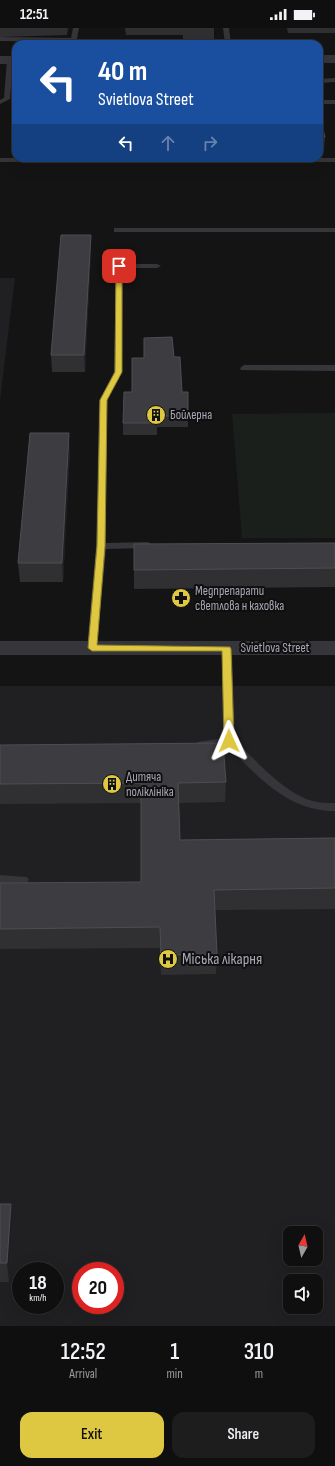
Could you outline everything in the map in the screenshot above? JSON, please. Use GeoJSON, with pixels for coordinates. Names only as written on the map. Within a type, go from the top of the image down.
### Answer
{"type":"FeatureCollection","features":[{"type":"Feature","properties":{"kind":"street"},"geometry":{"type":"LineString","coordinates":[[323,59],[335,59]]}},
{"type":"Feature","properties":{"kind":"street","name":"Svietlova Street"},"geometry":{"type":"LineString","coordinates":[[0,648],[335,648]]}},
{"type":"Feature","properties":{"kind":"lane"},"geometry":{"type":"LineString","coordinates":[[73,40],[76,28]]}},
{"type":"Feature","properties":{"kind":"lane"},"geometry":{"type":"LineString","coordinates":[[226,28],[228,40]]}},
{"type":"Feature","properties":{"kind":"lane"},"geometry":{"type":"LineString","coordinates":[[0,39],[24,40]]}},
{"type":"Feature","properties":{"kind":"lane"},"geometry":{"type":"LineString","coordinates":[[7,99],[4,82],[9,60]]}},
{"type":"Feature","properties":{"kind":"lane"},"geometry":{"type":"LineString","coordinates":[[323,80],[335,80]]}},
{"type":"Feature","properties":{"kind":"lane"},"geometry":{"type":"LineString","coordinates":[[0,102],[7,99],[12,100]]}},
{"type":"Feature","properties":{"kind":"lane"},"geometry":{"type":"LineString","coordinates":[[323,102],[335,102]]}},
{"type":"Feature","properties":{"kind":"lane"},"geometry":{"type":"LineString","coordinates":[[0,160],[12,160]]}},
{"type":"Feature","properties":{"kind":"lane"},"geometry":{"type":"LineString","coordinates":[[323,160],[335,160]]}},
{"type":"Feature","properties":{"kind":"lane"},"geometry":{"type":"LineString","coordinates":[[117,230],[335,230]]}},
{"type":"Feature","properties":{"kind":"lane"},"geometry":{"type":"LineString","coordinates":[[92,648],[101,546],[103,400],[118,372],[119,266],[157,266]]}},
{"type":"Feature","properties":{"kind":"lane"},"geometry":{"type":"LineString","coordinates":[[244,368],[335,368]]}},
{"type":"Feature","properties":{"kind":"lane"},"geometry":{"type":"LineString","coordinates":[[101,546],[156,545]]}},
{"type":"Feature","properties":{"kind":"lane"},"geometry":{"type":"LineString","coordinates":[[227,649],[229,741],[291,796],[307,804],[321,808],[335,807]]}},
{"type":"Feature","properties":{"kind":"lane"},"geometry":{"type":"LineString","coordinates":[[192,747],[229,741]]}},
{"type":"Feature","properties":{"kind":"lane"},"geometry":{"type":"LineString","coordinates":[[0,880],[23,880]]}},
{"type":"Feature","properties":{"kind":"shaded area"},"geometry":{"type":"Polygon","coordinates":[[[0,278],[15,278],[0,400],[0,278]]]}},
{"type":"Feature","properties":{"kind":"shaded area"},"geometry":{"type":"Polygon","coordinates":[[[335,413],[335,538],[242,538],[232,414],[335,413]]]}},
{"type":"Feature","properties":{"kind":"shaded area","name":"Міська лікарня"},"geometry":{"type":"Polygon","coordinates":[[[0,686],[335,686],[335,1326],[0,1326],[0,686]]]}},
{"type":"Feature","properties":{"kind":"building"},"geometry":{"type":"Polygon","coordinates":[[[61,235],[91,235],[84,355],[51,355],[61,235]]]}},
{"type":"Feature","properties":{"kind":"building"},"geometry":{"type":"Polygon","coordinates":[[[172,337],[174,357],[180,357],[182,392],[188,392],[188,416],[157,416],[157,423],[123,423],[124,392],[132,392],[132,358],[144,358],[144,338],[172,337]]]}},
{"type":"Feature","properties":{"kind":"building"},"geometry":{"type":"Polygon","coordinates":[[[30,433],[69,433],[62,563],[18,563],[30,433]]]}},
{"type":"Feature","properties":{"kind":"building"},"geometry":{"type":"Polygon","coordinates":[[[335,543],[335,568],[134,570],[134,544],[335,543]]]}},
{"type":"Feature","properties":{"kind":"building"},"geometry":{"type":"Polygon","coordinates":[[[223,743],[226,782],[178,783],[180,840],[335,838],[335,888],[214,890],[217,954],[161,955],[160,927],[0,929],[0,883],[141,882],[141,783],[0,784],[0,745],[223,743]]]}},
{"type":"Feature","properties":{"kind":"building"},"geometry":{"type":"Polygon","coordinates":[[[0,1204],[11,1204],[7,1263],[0,1263],[0,1204]]]}},
{"type":"Feature","properties":{"kind":"place","name":"Бойлерна"},"geometry":{"type":"Point","coordinates":[156,415]}},
{"type":"Feature","properties":{"kind":"place","name":"Медпрепарати светлова н каховка"},"geometry":{"type":"Point","coordinates":[181,598]}},
{"type":"Feature","properties":{"kind":"place","name":"Дитяча поліклініка"},"geometry":{"type":"Point","coordinates":[112,784]}},
{"type":"Feature","properties":{"kind":"place","name":"Міська лікарня"},"geometry":{"type":"Point","coordinates":[168,959]}},
{"type":"Feature","properties":{"kind":"route"},"geometry":{"type":"LineString","coordinates":[[119,266],[118,372],[103,400],[101,546],[92,648],[227,649],[229,741]]}}]}
